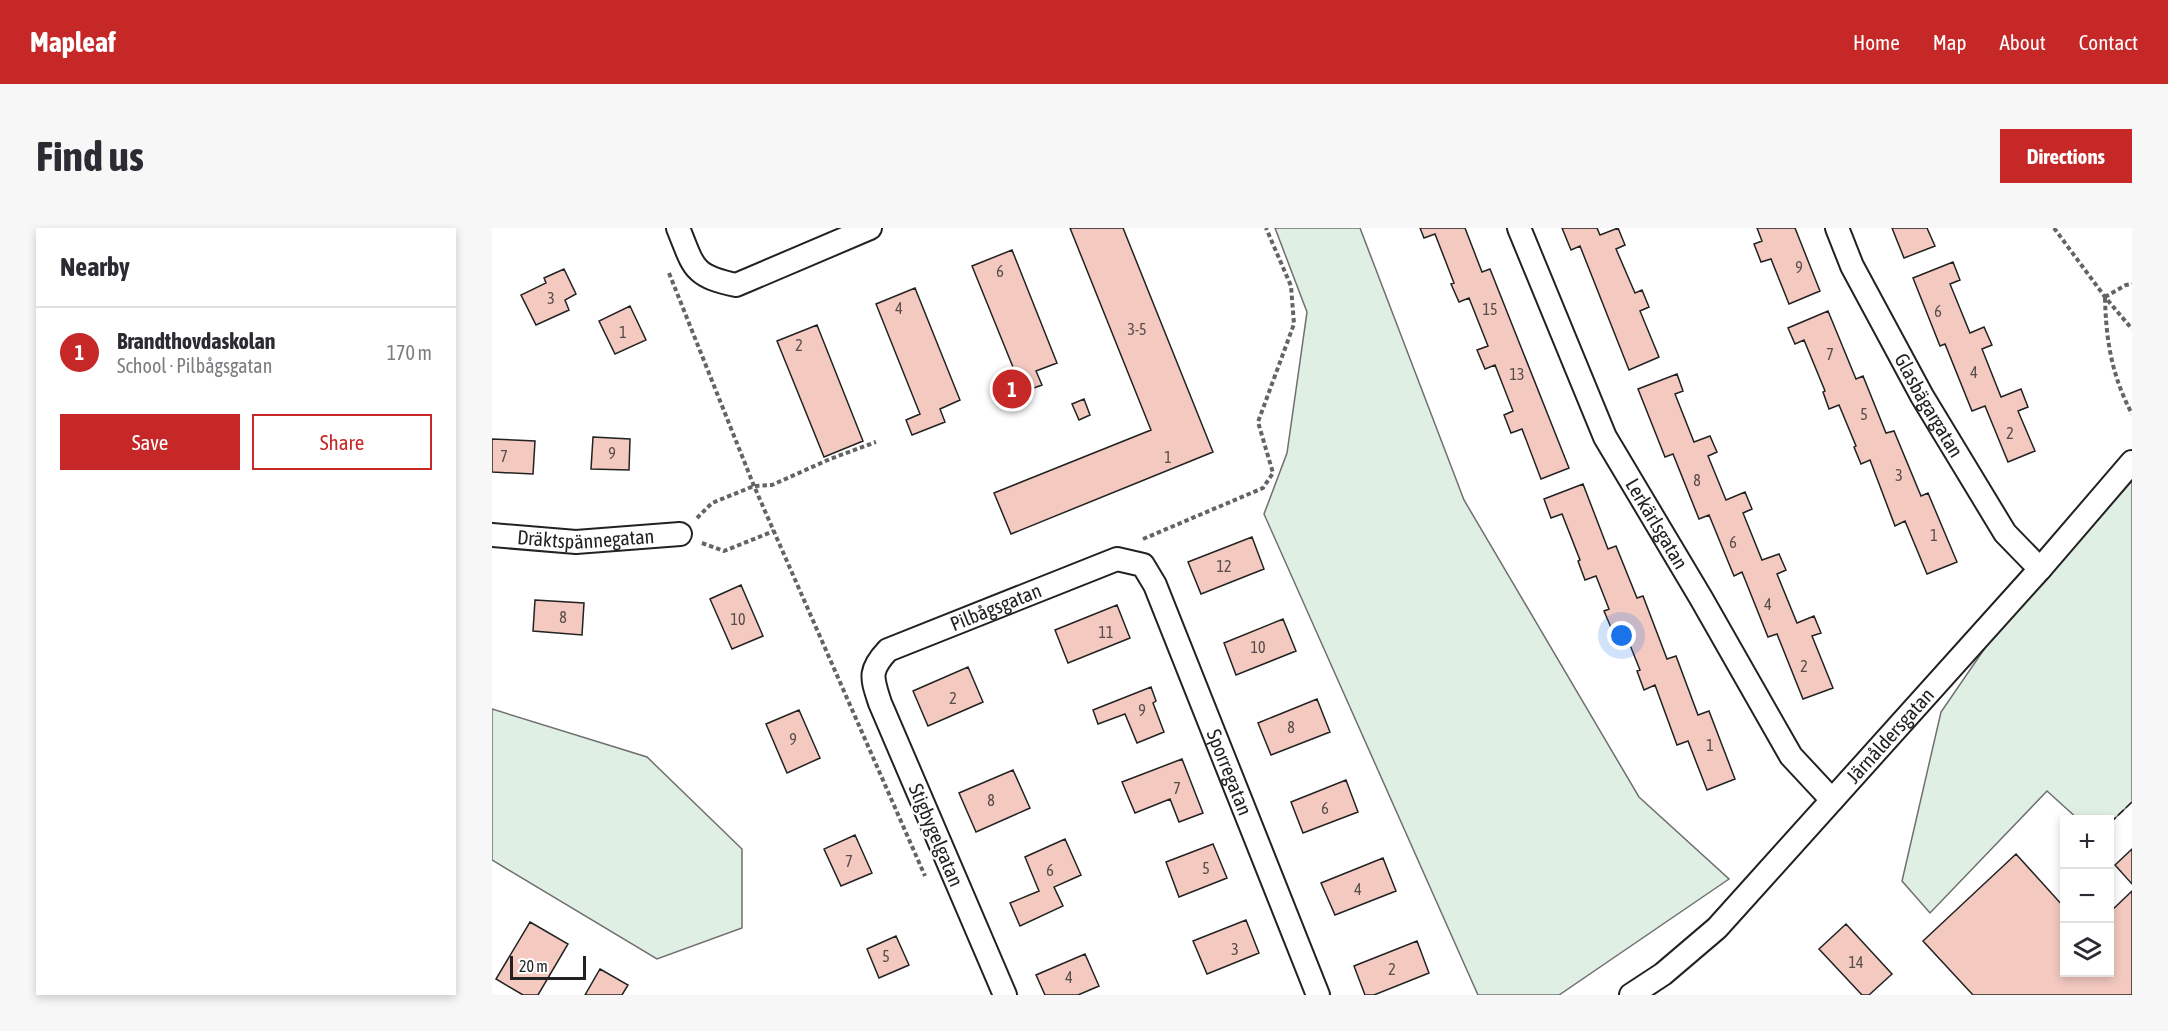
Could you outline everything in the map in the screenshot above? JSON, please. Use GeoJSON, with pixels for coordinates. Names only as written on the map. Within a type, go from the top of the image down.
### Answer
{"type":"FeatureCollection","features":[{"type":"Feature","properties":{"kind":"street"},"geometry":{"type":"LineString","coordinates":[[678,228],[694,267],[710,278],[736,285],[870,228]]}},
{"type":"Feature","properties":{"kind":"street","name":"Lerkärlsgatan"},"geometry":{"type":"LineString","coordinates":[[1519,228],[1605,437],[1701,598],[1791,756],[1832,800]]}},
{"type":"Feature","properties":{"kind":"street","name":"Glasbägargatan"},"geometry":{"type":"LineString","coordinates":[[1837,228],[1852,266],[1922,396],[2005,533],[2040,569]]}},
{"type":"Feature","properties":{"kind":"street","name":"Järnåldersgatan"},"geometry":{"type":"LineString","coordinates":[[1631,995],[1663,974],[1710,934],[2040,569],[2132,462]]}},
{"type":"Feature","properties":{"kind":"street","name":"Dräktspännegatan"},"geometry":{"type":"LineString","coordinates":[[492,535],[576,542],[680,534]]}},
{"type":"Feature","properties":{"kind":"street","name":"Pilbågsgatan"},"geometry":{"type":"LineString","coordinates":[[873,673],[877,661],[888,650],[1123,560]]}},
{"type":"Feature","properties":{"kind":"street","name":"Sporregatan"},"geometry":{"type":"LineString","coordinates":[[1123,560],[1143,565],[1155,585],[1318,995]]}},
{"type":"Feature","properties":{"kind":"street","name":"Stigbygelgatan"},"geometry":{"type":"LineString","coordinates":[[873,673],[872,677],[880,703],[1005,995]]}},
{"type":"Feature","properties":{"kind":"path"},"geometry":{"type":"LineString","coordinates":[[1123,560],[1122,548],[1263,488],[1273,473],[1258,422],[1294,324],[1291,286],[1266,228]]}},
{"type":"Feature","properties":{"kind":"path"},"geometry":{"type":"LineString","coordinates":[[2054,228],[2105,297],[2132,329]]}},
{"type":"Feature","properties":{"kind":"path"},"geometry":{"type":"LineString","coordinates":[[2105,297],[2132,284]]}},
{"type":"Feature","properties":{"kind":"path"},"geometry":{"type":"LineString","coordinates":[[2105,297],[2107,333],[2114,372],[2132,414]]}},
{"type":"Feature","properties":{"kind":"path"},"geometry":{"type":"LineString","coordinates":[[681,304],[754,486],[925,876]]}},
{"type":"Feature","properties":{"kind":"path"},"geometry":{"type":"LineString","coordinates":[[774,531],[724,551],[680,534],[712,503],[754,486],[772,485],[830,459],[876,442]]}},
{"type":"Feature","properties":{"kind":"green space"},"geometry":{"type":"Polygon","coordinates":[[[1275,228],[1360,228],[1464,500],[1639,797],[1729,879],[1559,995],[1478,995],[1264,514],[1287,453],[1307,312],[1275,228]]]}},
{"type":"Feature","properties":{"kind":"green space"},"geometry":{"type":"Polygon","coordinates":[[[2132,464],[2132,802],[2114,819],[2114,815],[2074,815],[2047,791],[1930,913],[1902,881],[1941,712],[2033,578],[2132,464]]]}},
{"type":"Feature","properties":{"kind":"green space"},"geometry":{"type":"Polygon","coordinates":[[[492,709],[647,757],[742,849],[742,928],[657,959],[492,860],[492,709]]]}},
{"type":"Feature","properties":{"kind":"building"},"geometry":{"type":"Polygon","coordinates":[[[1070,228],[1123,228],[1213,452],[1011,534],[994,493],[1151,430],[1070,228]]]}},
{"type":"Feature","properties":{"kind":"building"},"geometry":{"type":"Polygon","coordinates":[[[1420,228],[1465,228],[1482,272],[1490,269],[1569,468],[1541,479],[1522,429],[1511,433],[1504,415],[1513,411],[1495,365],[1485,369],[1477,350],[1488,346],[1469,298],[1459,302],[1435,234],[1424,238],[1420,228]]]}},
{"type":"Feature","properties":{"kind":"building"},"geometry":{"type":"Polygon","coordinates":[[[1562,228],[1597,228],[1600,235],[1618,228],[1625,245],[1616,249],[1635,293],[1642,290],[1649,307],[1640,311],[1659,357],[1629,370],[1580,246],[1571,250],[1562,228]]]}},
{"type":"Feature","properties":{"kind":"building"},"geometry":{"type":"Polygon","coordinates":[[[1757,228],[1795,228],[1820,291],[1789,304],[1771,259],[1761,262],[1754,244],[1762,241],[1757,228]]]}},
{"type":"Feature","properties":{"kind":"building"},"geometry":{"type":"Polygon","coordinates":[[[1892,228],[1927,228],[1935,246],[1904,258],[1892,228]]]}},
{"type":"Feature","properties":{"kind":"building"},"geometry":{"type":"Polygon","coordinates":[[[1012,250],[1057,363],[1036,371],[1042,385],[1009,397],[1003,382],[1017,377],[972,266],[1012,250]]]}},
{"type":"Feature","properties":{"kind":"building"},"geometry":{"type":"Polygon","coordinates":[[[1953,262],[1960,280],[1950,284],[1970,333],[1984,327],[1992,345],[1982,349],[2001,397],[2021,389],[2028,407],[2018,411],[2035,451],[2008,462],[1985,406],[1972,411],[1945,344],[1940,346],[1913,278],[1953,262]]]}},
{"type":"Feature","properties":{"kind":"building"},"geometry":{"type":"Polygon","coordinates":[[[564,269],[576,294],[565,300],[569,310],[536,325],[521,295],[546,283],[544,278],[564,269]]]}},
{"type":"Feature","properties":{"kind":"building"},"geometry":{"type":"Polygon","coordinates":[[[915,288],[960,400],[940,409],[945,422],[912,435],[906,420],[920,414],[876,304],[915,288]]]}},
{"type":"Feature","properties":{"kind":"building"},"geometry":{"type":"Polygon","coordinates":[[[630,306],[646,340],[615,354],[599,321],[630,306]]]}},
{"type":"Feature","properties":{"kind":"building"},"geometry":{"type":"Polygon","coordinates":[[[1828,311],[1856,379],[1863,376],[1886,433],[1894,431],[1921,496],[1928,493],[1957,562],[1927,574],[1905,521],[1895,526],[1870,460],[1861,464],[1839,405],[1829,409],[1823,392],[1825,391],[1804,340],[1795,344],[1788,328],[1828,311]]]}},
{"type":"Feature","properties":{"kind":"building"},"geometry":{"type":"Polygon","coordinates":[[[817,325],[863,441],[824,457],[777,341],[817,325]]]}},
{"type":"Feature","properties":{"kind":"building"},"geometry":{"type":"Polygon","coordinates":[[[1677,374],[1683,391],[1675,394],[1694,442],[1710,436],[1717,452],[1708,456],[1726,500],[1745,492],[1752,509],[1743,513],[1762,560],[1779,554],[1786,570],[1777,574],[1797,623],[1814,616],[1821,633],[1812,636],[1833,688],[1803,699],[1777,634],[1768,637],[1742,572],[1734,576],[1709,515],[1699,519],[1673,454],[1665,457],[1638,389],[1677,374]]]}},
{"type":"Feature","properties":{"kind":"building"},"geometry":{"type":"Polygon","coordinates":[[[1084,399],[1090,415],[1079,420],[1072,404],[1084,399]]]}},
{"type":"Feature","properties":{"kind":"building"},"geometry":{"type":"Polygon","coordinates":[[[593,437],[630,439],[629,470],[591,469],[593,437]]]}},
{"type":"Feature","properties":{"kind":"building"},"geometry":{"type":"Polygon","coordinates":[[[492,439],[535,441],[533,474],[492,472],[492,439]]]}},
{"type":"Feature","properties":{"kind":"building"},"geometry":{"type":"Polygon","coordinates":[[[1583,484],[1608,549],[1616,546],[1637,598],[1643,596],[1667,659],[1676,656],[1698,715],[1709,711],[1735,779],[1707,790],[1688,741],[1677,745],[1655,685],[1644,690],[1637,671],[1640,670],[1622,625],[1612,630],[1604,611],[1609,609],[1596,576],[1585,580],[1578,561],[1580,560],[1562,514],[1551,518],[1544,499],[1583,484]]]}},
{"type":"Feature","properties":{"kind":"building"},"geometry":{"type":"Polygon","coordinates":[[[1252,537],[1264,569],[1201,594],[1188,562],[1252,537]]]}},
{"type":"Feature","properties":{"kind":"building"},"geometry":{"type":"Polygon","coordinates":[[[741,585],[763,636],[732,649],[710,599],[741,585]]]}},
{"type":"Feature","properties":{"kind":"building"},"geometry":{"type":"Polygon","coordinates":[[[535,600],[584,603],[582,635],[533,631],[535,600]]]}},
{"type":"Feature","properties":{"kind":"building"},"geometry":{"type":"Polygon","coordinates":[[[1117,605],[1130,638],[1068,663],[1055,630],[1117,605]]]}},
{"type":"Feature","properties":{"kind":"building"},"geometry":{"type":"Polygon","coordinates":[[[1283,619],[1296,651],[1236,675],[1224,643],[1283,619]]]}},
{"type":"Feature","properties":{"kind":"building"},"geometry":{"type":"Polygon","coordinates":[[[968,667],[983,702],[928,726],[913,691],[968,667]]]}},
{"type":"Feature","properties":{"kind":"building"},"geometry":{"type":"Polygon","coordinates":[[[1151,687],[1156,701],[1153,703],[1164,732],[1137,743],[1125,714],[1098,724],[1093,710],[1151,687]]]}},
{"type":"Feature","properties":{"kind":"building"},"geometry":{"type":"Polygon","coordinates":[[[1317,699],[1330,732],[1271,755],[1258,723],[1317,699]]]}},
{"type":"Feature","properties":{"kind":"building"},"geometry":{"type":"Polygon","coordinates":[[[799,710],[820,758],[787,773],[766,724],[799,710]]]}},
{"type":"Feature","properties":{"kind":"building"},"geometry":{"type":"Polygon","coordinates":[[[1182,759],[1203,813],[1179,822],[1170,799],[1135,813],[1122,782],[1182,759]]]}},
{"type":"Feature","properties":{"kind":"building"},"geometry":{"type":"Polygon","coordinates":[[[1013,770],[1030,808],[976,832],[959,793],[1013,770]]]}},
{"type":"Feature","properties":{"kind":"building"},"geometry":{"type":"Polygon","coordinates":[[[1346,780],[1358,812],[1303,833],[1291,802],[1346,780]]]}},
{"type":"Feature","properties":{"kind":"building"},"geometry":{"type":"Polygon","coordinates":[[[855,835],[872,873],[841,886],[824,849],[855,835]]]}},
{"type":"Feature","properties":{"kind":"building"},"geometry":{"type":"Polygon","coordinates":[[[1065,839],[1081,875],[1054,887],[1063,906],[1020,926],[1010,903],[1039,891],[1025,857],[1065,839]]]}},
{"type":"Feature","properties":{"kind":"building"},"geometry":{"type":"Polygon","coordinates":[[[1213,844],[1227,878],[1179,897],[1166,862],[1213,844]]]}},
{"type":"Feature","properties":{"kind":"building"},"geometry":{"type":"Polygon","coordinates":[[[2132,849],[2132,884],[2115,865],[2132,849]]]}},
{"type":"Feature","properties":{"kind":"building"},"geometry":{"type":"Polygon","coordinates":[[[2016,854],[2060,903],[2060,977],[2114,977],[2114,908],[2132,891],[2132,995],[1973,995],[1923,941],[2016,854]]]}},
{"type":"Feature","properties":{"kind":"building"},"geometry":{"type":"Polygon","coordinates":[[[1383,858],[1396,891],[1335,915],[1321,883],[1383,858]]]}},
{"type":"Feature","properties":{"kind":"building"},"geometry":{"type":"Polygon","coordinates":[[[1246,920],[1259,953],[1207,974],[1193,941],[1246,920]]]}},
{"type":"Feature","properties":{"kind":"building"},"geometry":{"type":"Polygon","coordinates":[[[530,922],[568,944],[538,995],[523,995],[496,979],[530,922]]]}},
{"type":"Feature","properties":{"kind":"building"},"geometry":{"type":"Polygon","coordinates":[[[1846,924],[1892,974],[1869,995],[1862,995],[1819,949],[1846,924]]]}},
{"type":"Feature","properties":{"kind":"building"},"geometry":{"type":"Polygon","coordinates":[[[896,936],[909,965],[879,978],[867,949],[896,936]]]}},
{"type":"Feature","properties":{"kind":"building"},"geometry":{"type":"Polygon","coordinates":[[[1417,941],[1429,973],[1374,995],[1365,995],[1354,966],[1417,941]]]}},
{"type":"Feature","properties":{"kind":"building"},"geometry":{"type":"Polygon","coordinates":[[[1085,954],[1099,986],[1078,995],[1045,995],[1036,975],[1085,954]]]}},
{"type":"Feature","properties":{"kind":"building"},"geometry":{"type":"Polygon","coordinates":[[[600,969],[628,985],[622,995],[585,995],[600,969]]]}},
{"type":"Feature","properties":{"kind":"fence"},"geometry":{"type":"LineString","coordinates":[[2114,819],[2132,802]]}},
{"type":"Feature","properties":{"kind":"place","name":"Brandthovdaskolan"},"geometry":{"type":"Point","coordinates":[1012,389]}}]}
